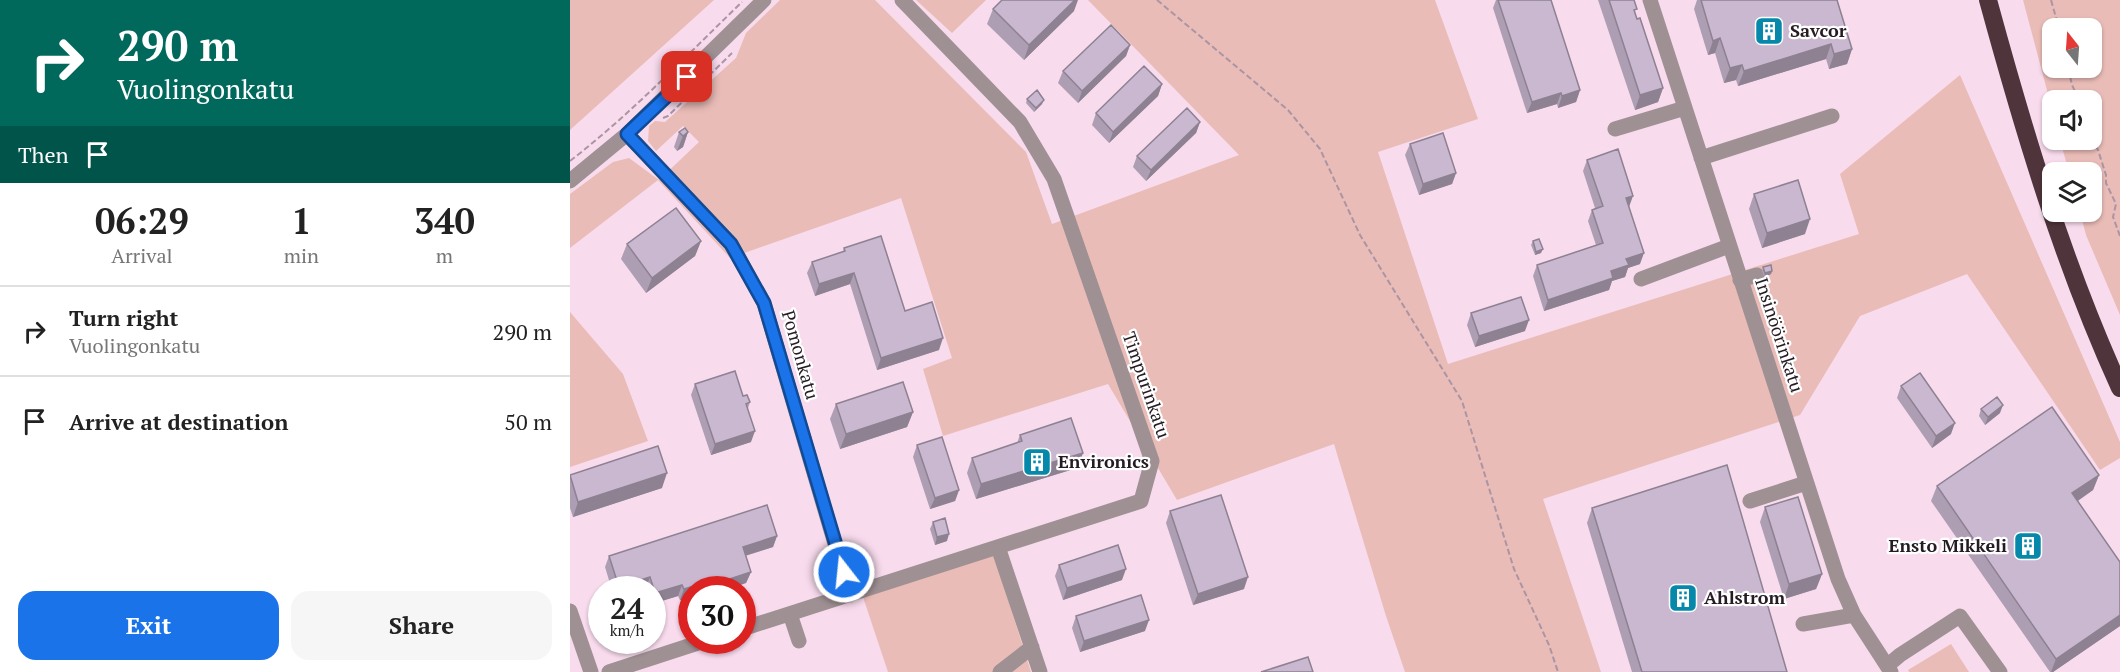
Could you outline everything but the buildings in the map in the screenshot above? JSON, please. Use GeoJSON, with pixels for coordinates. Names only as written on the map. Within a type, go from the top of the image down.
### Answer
{"type":"FeatureCollection","features":[{"type":"Feature","properties":{"kind":"highway"},"geometry":{"type":"LineString","coordinates":[[1988,0],[2060,242],[2096,335],[2120,388]]}},
{"type":"Feature","properties":{"kind":"street"},"geometry":{"type":"LineString","coordinates":[[570,181],[627,134],[764,0]]}},
{"type":"Feature","properties":{"kind":"street","name":"Timpurinkatu"},"geometry":{"type":"LineString","coordinates":[[756,625],[1141,501],[1152,461],[1054,179],[1020,122],[902,0]]}},
{"type":"Feature","properties":{"kind":"street","name":"Insinöörinkatu"},"geometry":{"type":"LineString","coordinates":[[1650,0],[1838,579],[1854,615],[1889,669]]}},
{"type":"Feature","properties":{"kind":"street"},"geometry":{"type":"LineString","coordinates":[[1616,129],[1685,108]]}},
{"type":"Feature","properties":{"kind":"street"},"geometry":{"type":"LineString","coordinates":[[1701,158],[1832,116]]}},
{"type":"Feature","properties":{"kind":"street","name":"Pomonkatu"},"geometry":{"type":"LineString","coordinates":[[627,134],[731,244],[764,303],[850,595]]}},
{"type":"Feature","properties":{"kind":"street"},"geometry":{"type":"LineString","coordinates":[[1641,279],[1729,246]]}},
{"type":"Feature","properties":{"kind":"street"},"geometry":{"type":"LineString","coordinates":[[1740,280],[1757,274]]}},
{"type":"Feature","properties":{"kind":"street"},"geometry":{"type":"LineString","coordinates":[[1750,501],[1806,483]]}},
{"type":"Feature","properties":{"kind":"street"},"geometry":{"type":"LineString","coordinates":[[999,547],[1040,672]]}},
{"type":"Feature","properties":{"kind":"street"},"geometry":{"type":"LineString","coordinates":[[570,611],[591,672]]}},
{"type":"Feature","properties":{"kind":"street"},"geometry":{"type":"LineString","coordinates":[[790,614],[799,641]]}},
{"type":"Feature","properties":{"kind":"street"},"geometry":{"type":"LineString","coordinates":[[1803,624],[1854,615]]}},
{"type":"Feature","properties":{"kind":"street"},"geometry":{"type":"LineString","coordinates":[[1889,669],[1900,655],[1960,616],[2000,672]]}},
{"type":"Feature","properties":{"kind":"street"},"geometry":{"type":"LineString","coordinates":[[1000,672],[1032,647]]}},
{"type":"Feature","properties":{"kind":"street"},"geometry":{"type":"LineString","coordinates":[[609,672],[678,649]]}},
{"type":"Feature","properties":{"kind":"path"},"geometry":{"type":"LineString","coordinates":[[570,161],[652,89],[743,0]]}},
{"type":"Feature","properties":{"kind":"path"},"geometry":{"type":"LineString","coordinates":[[1157,0],[1288,110],[1320,149],[1360,235],[1462,401],[1514,569],[1549,645],[1558,672]]}},
{"type":"Feature","properties":{"kind":"path"},"geometry":{"type":"LineString","coordinates":[[2051,0],[2056,18]]}},
{"type":"Feature","properties":{"kind":"path"},"geometry":{"type":"LineString","coordinates":[[2098,150],[2106,175],[2106,183],[2116,204],[2113,217],[2120,236]]}},
{"type":"Feature","properties":{"kind":"shaded area"},"geometry":{"type":"Polygon","coordinates":[[[570,0],[714,0],[570,130],[570,0]]]}},
{"type":"Feature","properties":{"kind":"shaded area"},"geometry":{"type":"Polygon","coordinates":[[[780,0],[875,0],[1026,152],[1052,224],[1239,155],[1088,0],[1435,0],[1478,119],[1378,152],[1448,364],[1859,234],[1840,174],[1960,75],[2120,442],[2120,458],[2100,470],[1967,274],[1860,316],[1800,415],[1543,499],[1601,672],[1405,672],[1334,444],[1177,500],[1108,384],[943,436],[923,369],[952,358],[901,198],[730,258],[658,180],[570,248],[570,194],[613,162],[629,158],[659,180],[699,142],[683,126],[656,151],[648,141],[649,126],[655,121],[665,122],[736,58],[746,33],[780,0]]]}},
{"type":"Feature","properties":{"kind":"shaded area"},"geometry":{"type":"Polygon","coordinates":[[[916,0],[986,0],[952,33],[916,0]]]}},
{"type":"Feature","properties":{"kind":"shaded area"},"geometry":{"type":"Polygon","coordinates":[[[2023,0],[2120,0],[2120,315],[2083,222],[2102,222],[2102,162],[2066,162],[2063,150],[2102,150],[2102,90],[2047,90],[2044,78],[2102,78],[2102,18],[2042,18],[2042,71],[2023,0]]]}},
{"type":"Feature","properties":{"kind":"shaded area"},"geometry":{"type":"Polygon","coordinates":[[[570,312],[623,374],[648,441],[570,467],[570,312]]]}},
{"type":"Feature","properties":{"kind":"shaded area"},"geometry":{"type":"Polygon","coordinates":[[[994,555],[1031,672],[888,672],[863,597],[994,555]]]}},
{"type":"Feature","properties":{"kind":"shaded area"},"geometry":{"type":"Polygon","coordinates":[[[1951,644],[1969,672],[1909,672],[1908,670],[1951,644]]]}},
{"type":"Feature","properties":{"kind":"place","name":"Savcor"},"geometry":{"type":"Point","coordinates":[1769,31]}},
{"type":"Feature","properties":{"kind":"place","name":"Environics"},"geometry":{"type":"Point","coordinates":[1037,462]}},
{"type":"Feature","properties":{"kind":"place","name":"Ensto Mikkeli"},"geometry":{"type":"Point","coordinates":[2028,546]}},
{"type":"Feature","properties":{"kind":"place","name":"Ahlstrom"},"geometry":{"type":"Point","coordinates":[1683,598]}},
{"type":"Feature","properties":{"kind":"route"},"geometry":{"type":"LineString","coordinates":[[687,77],[627,134],[731,244],[764,303],[844,572]]}}]}
